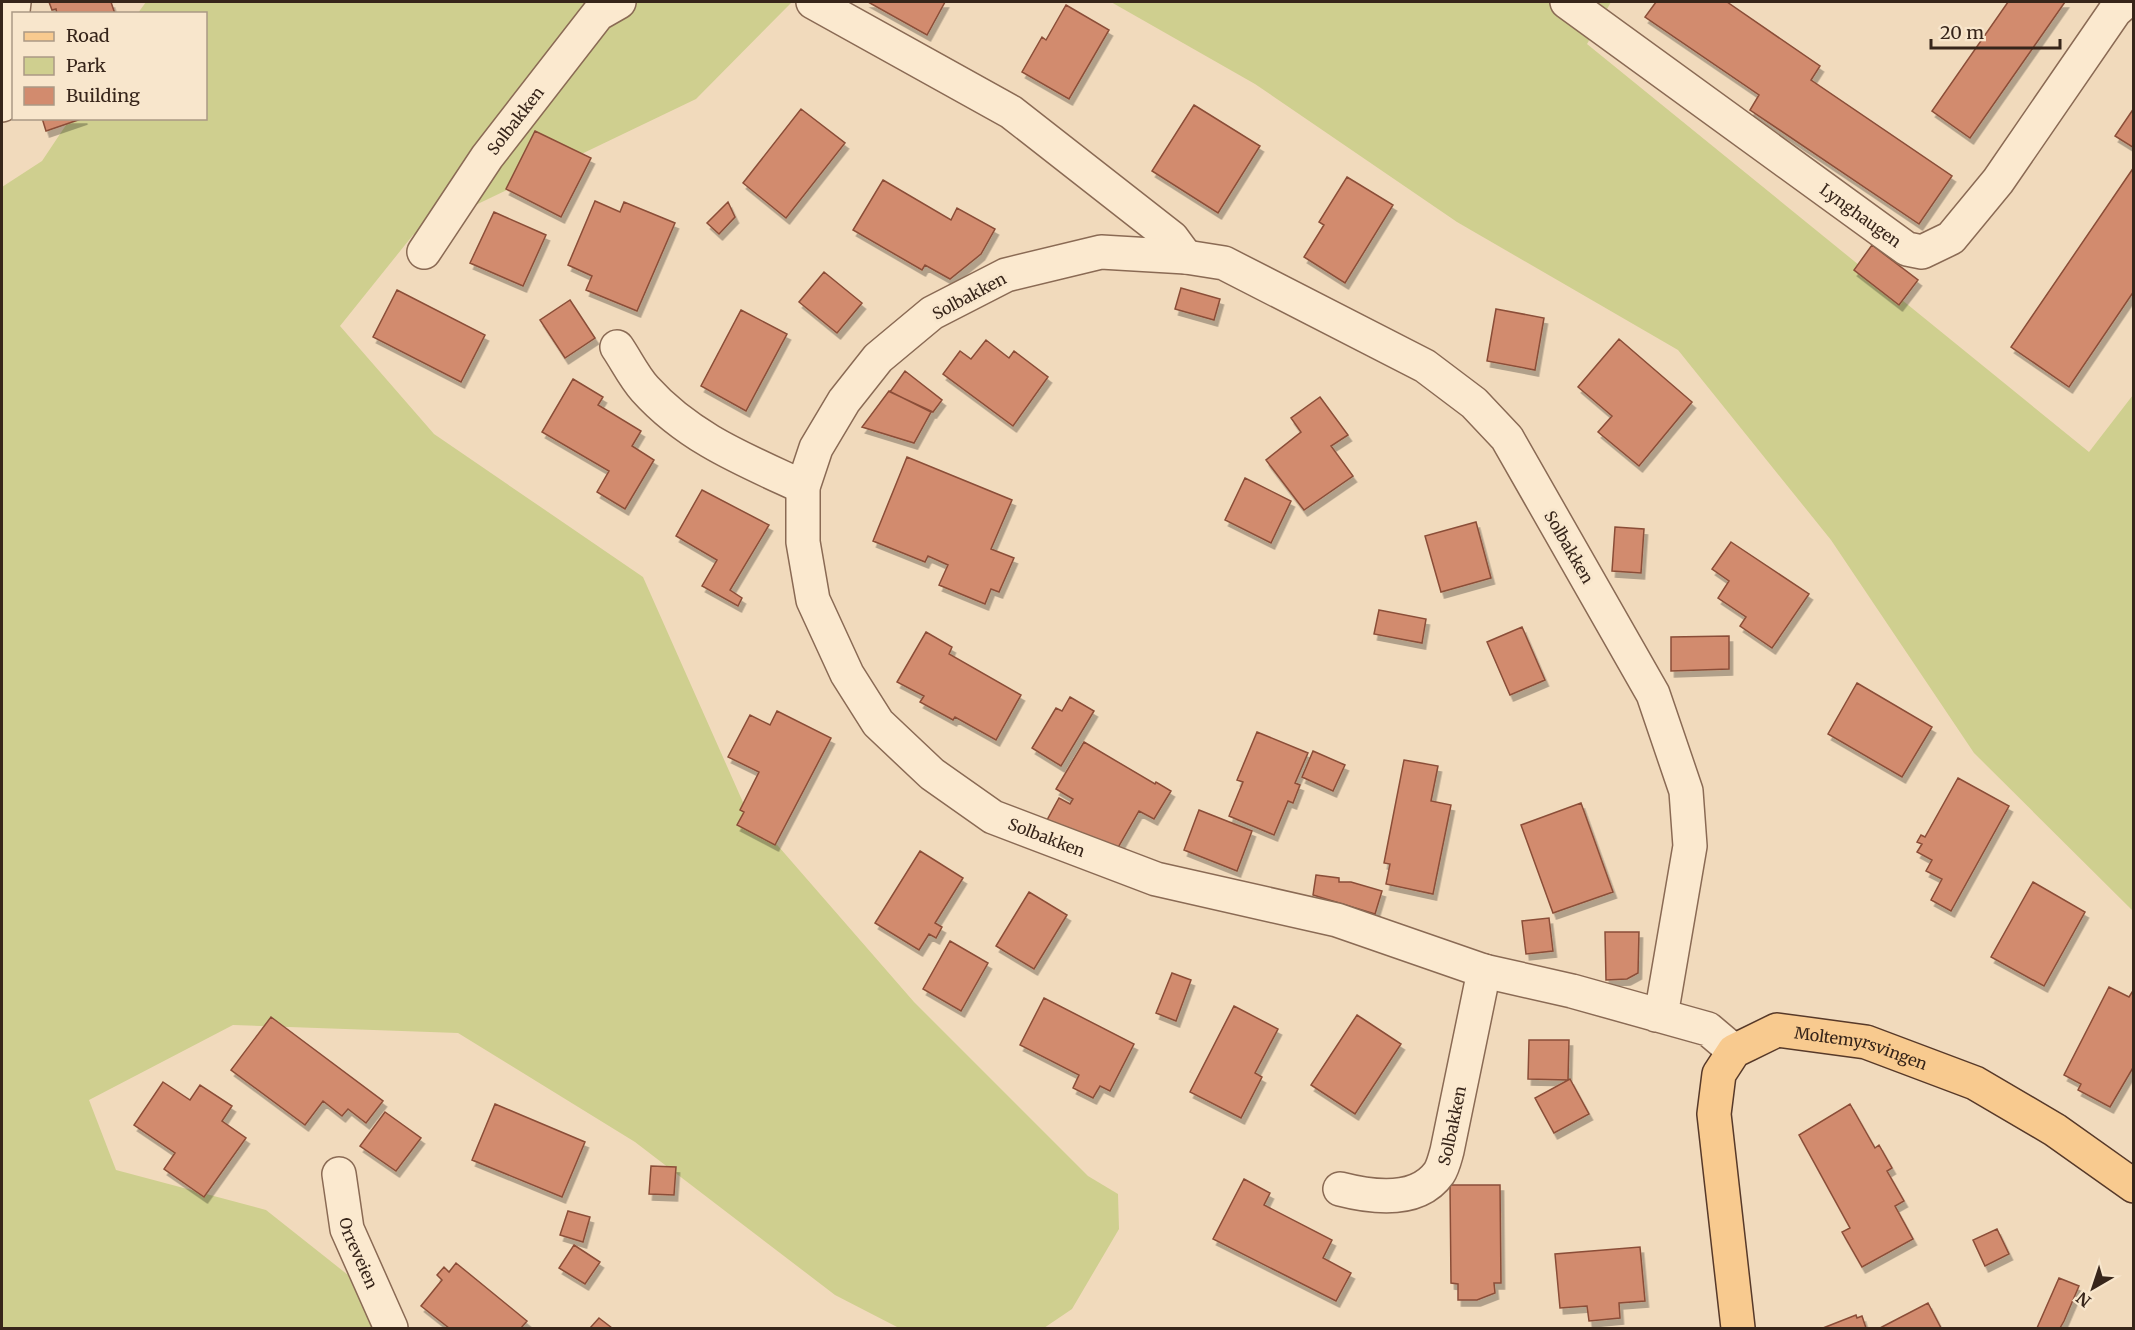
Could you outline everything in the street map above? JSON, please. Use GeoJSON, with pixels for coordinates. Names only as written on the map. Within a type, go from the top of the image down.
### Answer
{"type":"FeatureCollection","features":[{"type":"Feature","properties":{"kind":"main road","name":"Moltemyrsvingen"},"geometry":{"type":"LineString","coordinates":[[1734,1051],[1777,1030],[1866,1042],[1975,1083],[2055,1130],[2133,1186]]}},
{"type":"Feature","properties":{"kind":"main road"},"geometry":{"type":"LineString","coordinates":[[1734,1051],[1719,1074],[1714,1114],[1738,1329]]}},
{"type":"Feature","properties":{"kind":"street","name":"Solbakken"},"geometry":{"type":"LineString","coordinates":[[424,252],[487,157],[598,14],[619,2]]}},
{"type":"Feature","properties":{"kind":"street"},"geometry":{"type":"LineString","coordinates":[[813,2],[1011,112],[1173,238],[1186,257]]}},
{"type":"Feature","properties":{"kind":"street","name":"Lynghaugen"},"geometry":{"type":"LineString","coordinates":[[1567,2],[1906,249],[1922,252],[1951,238],[1991,189],[2115,11],[2125,2]]}},
{"type":"Feature","properties":{"kind":"street"},"geometry":{"type":"LineString","coordinates":[[2,105],[12,19]]}},
{"type":"Feature","properties":{"kind":"street","name":"Solbakken"},"geometry":{"type":"LineString","coordinates":[[1656,1015],[1662,1004],[1690,846],[1686,791],[1653,694],[1507,438],[1474,403],[1425,366],[1224,263],[1186,257],[1101,252],[1006,275],[932,313],[878,358],[844,401],[816,448],[803,488],[802,542],[813,600],[847,674],[878,723],[932,774],[993,816],[1156,879],[1337,920],[1484,971],[1572,991],[1656,1015],[1708,1029],[1734,1051]]}},
{"type":"Feature","properties":{"kind":"street"},"geometry":{"type":"LineString","coordinates":[[617,347],[643,387],[675,418],[708,442],[803,488]]}},
{"type":"Feature","properties":{"kind":"street","name":"Solbakken"},"geometry":{"type":"LineString","coordinates":[[1340,1189],[1369,1197],[1406,1194],[1424,1188],[1439,1172],[1447,1151],[1484,971]]}},
{"type":"Feature","properties":{"kind":"street","name":"Orreveien"},"geometry":{"type":"LineString","coordinates":[[339,1174],[347,1229],[391,1329]]}},
{"type":"Feature","properties":{"kind":"green space"},"geometry":{"type":"Polygon","coordinates":[[[146,2],[792,2],[696,99],[413,235],[340,326],[434,434],[643,577],[746,809],[914,1002],[1088,1176],[1118,1194],[1119,1229],[1072,1309],[1044,1328],[899,1328],[835,1295],[635,1142],[458,1033],[233,1025],[89,1100],[116,1170],[266,1210],[372,1294],[393,1328],[2,1328],[2,187],[42,161],[69,120],[207,120],[207,12],[139,12],[146,2]]]}},
{"type":"Feature","properties":{"kind":"green space"},"geometry":{"type":"Polygon","coordinates":[[[1111,2],[1611,2],[1587,44],[2089,452],[2133,395],[2133,911],[1974,753],[1831,540],[1678,350],[1457,222],[1255,84],[1111,2]]]}},
{"type":"Feature","properties":{"kind":"building"},"geometry":{"type":"Polygon","coordinates":[[[49,2],[111,2],[114,12],[57,12],[56,9],[52,10],[49,2]]]}},
{"type":"Feature","properties":{"kind":"building"},"geometry":{"type":"Polygon","coordinates":[[[868,2],[945,2],[927,35],[868,2]]]}},
{"type":"Feature","properties":{"kind":"building"},"geometry":{"type":"Polygon","coordinates":[[[1656,2],[1727,2],[1820,66],[1811,80],[1952,176],[1919,224],[1750,110],[1759,95],[1645,17],[1656,2]]]}},
{"type":"Feature","properties":{"kind":"building"},"geometry":{"type":"Polygon","coordinates":[[[2008,2],[2065,2],[1970,138],[1932,111],[2008,2]]]}},
{"type":"Feature","properties":{"kind":"building"},"geometry":{"type":"Polygon","coordinates":[[[1066,5],[1109,30],[1069,99],[1022,72],[1042,37],[1046,40],[1066,5]]]}},
{"type":"Feature","properties":{"kind":"building"},"geometry":{"type":"Polygon","coordinates":[[[1194,105],[1260,146],[1218,213],[1152,171],[1194,105]]]}},
{"type":"Feature","properties":{"kind":"building"},"geometry":{"type":"Polygon","coordinates":[[[2134,108],[2134,148],[2115,136],[2134,108]]]}},
{"type":"Feature","properties":{"kind":"building"},"geometry":{"type":"Polygon","coordinates":[[[801,109],[845,143],[786,218],[743,183],[801,109]]]}},
{"type":"Feature","properties":{"kind":"building"},"geometry":{"type":"Polygon","coordinates":[[[43,120],[78,120],[46,131],[43,120]]]}},
{"type":"Feature","properties":{"kind":"building"},"geometry":{"type":"Polygon","coordinates":[[[535,131],[591,158],[561,217],[506,189],[535,131]]]}},
{"type":"Feature","properties":{"kind":"building"},"geometry":{"type":"Polygon","coordinates":[[[2134,167],[2134,291],[2069,387],[2011,347],[2134,167]]]}},
{"type":"Feature","properties":{"kind":"building"},"geometry":{"type":"Polygon","coordinates":[[[1347,177],[1393,205],[1345,283],[1304,257],[1324,225],[1319,222],[1347,177]]]}},
{"type":"Feature","properties":{"kind":"building"},"geometry":{"type":"Polygon","coordinates":[[[883,180],[951,220],[957,208],[995,229],[981,254],[950,279],[925,265],[922,270],[853,230],[883,180]]]}},
{"type":"Feature","properties":{"kind":"building"},"geometry":{"type":"Polygon","coordinates":[[[595,201],[620,212],[624,202],[675,223],[637,311],[586,290],[592,276],[568,265],[595,201]]]}},
{"type":"Feature","properties":{"kind":"building"},"geometry":{"type":"Polygon","coordinates":[[[728,202],[735,217],[719,234],[707,223],[728,202]]]}},
{"type":"Feature","properties":{"kind":"building"},"geometry":{"type":"Polygon","coordinates":[[[494,212],[546,235],[523,286],[470,263],[494,212]]]}},
{"type":"Feature","properties":{"kind":"building"},"geometry":{"type":"Polygon","coordinates":[[[1872,245],[1918,280],[1899,305],[1854,270],[1872,245]]]}},
{"type":"Feature","properties":{"kind":"building"},"geometry":{"type":"Polygon","coordinates":[[[824,272],[862,303],[837,333],[799,302],[824,272]]]}},
{"type":"Feature","properties":{"kind":"building"},"geometry":{"type":"Polygon","coordinates":[[[1181,288],[1220,299],[1214,320],[1175,309],[1181,288]]]}},
{"type":"Feature","properties":{"kind":"building"},"geometry":{"type":"Polygon","coordinates":[[[397,290],[485,335],[461,382],[373,337],[397,290]]]}},
{"type":"Feature","properties":{"kind":"building"},"geometry":{"type":"Polygon","coordinates":[[[570,300],[595,338],[565,358],[540,320],[570,300]]]}},
{"type":"Feature","properties":{"kind":"building"},"geometry":{"type":"Polygon","coordinates":[[[1496,309],[1544,318],[1535,370],[1487,361],[1496,309]]]}},
{"type":"Feature","properties":{"kind":"building"},"geometry":{"type":"Polygon","coordinates":[[[741,310],[787,334],[746,411],[701,386],[741,310]]]}},
{"type":"Feature","properties":{"kind":"building"},"geometry":{"type":"Polygon","coordinates":[[[1619,339],[1692,402],[1639,466],[1598,432],[1612,416],[1578,387],[1619,339]]]}},
{"type":"Feature","properties":{"kind":"building"},"geometry":{"type":"Polygon","coordinates":[[[986,340],[1009,358],[1014,351],[1048,377],[1013,426],[943,374],[960,351],[971,359],[986,340]]]}},
{"type":"Feature","properties":{"kind":"building"},"geometry":{"type":"Polygon","coordinates":[[[905,371],[942,400],[933,412],[890,392],[905,371]]]}},
{"type":"Feature","properties":{"kind":"building"},"geometry":{"type":"Polygon","coordinates":[[[573,379],[603,397],[598,405],[641,431],[632,446],[654,460],[625,509],[597,492],[609,471],[542,432],[573,379]]]}},
{"type":"Feature","properties":{"kind":"building"},"geometry":{"type":"Polygon","coordinates":[[[889,391],[931,412],[914,443],[862,427],[889,391]]]}},
{"type":"Feature","properties":{"kind":"building"},"geometry":{"type":"Polygon","coordinates":[[[1320,397],[1348,435],[1331,446],[1353,476],[1304,510],[1266,460],[1301,432],[1291,418],[1320,397]]]}},
{"type":"Feature","properties":{"kind":"building"},"geometry":{"type":"Polygon","coordinates":[[[907,457],[1012,500],[991,549],[1014,558],[999,592],[991,589],[985,604],[939,585],[948,565],[928,556],[925,562],[873,541],[907,457]]]}},
{"type":"Feature","properties":{"kind":"building"},"geometry":{"type":"Polygon","coordinates":[[[1245,478],[1291,501],[1271,543],[1225,520],[1245,478]]]}},
{"type":"Feature","properties":{"kind":"building"},"geometry":{"type":"Polygon","coordinates":[[[702,490],[769,525],[730,590],[742,598],[738,606],[702,586],[717,560],[676,536],[702,490]]]}},
{"type":"Feature","properties":{"kind":"building"},"geometry":{"type":"Polygon","coordinates":[[[1476,522],[1491,578],[1441,592],[1425,536],[1476,522]]]}},
{"type":"Feature","properties":{"kind":"building"},"geometry":{"type":"Polygon","coordinates":[[[1615,527],[1644,529],[1641,573],[1612,571],[1615,527]]]}},
{"type":"Feature","properties":{"kind":"building"},"geometry":{"type":"Polygon","coordinates":[[[1731,542],[1809,594],[1772,648],[1740,626],[1746,617],[1718,598],[1729,581],[1712,569],[1731,542]]]}},
{"type":"Feature","properties":{"kind":"building"},"geometry":{"type":"Polygon","coordinates":[[[1379,610],[1426,619],[1422,643],[1374,634],[1379,610]]]}},
{"type":"Feature","properties":{"kind":"building"},"geometry":{"type":"Polygon","coordinates":[[[1522,627],[1545,680],[1510,695],[1487,642],[1522,627]]]}},
{"type":"Feature","properties":{"kind":"building"},"geometry":{"type":"Polygon","coordinates":[[[926,632],[952,647],[949,654],[1021,695],[996,740],[955,717],[953,720],[920,702],[924,696],[897,682],[926,632]]]}},
{"type":"Feature","properties":{"kind":"building"},"geometry":{"type":"Polygon","coordinates":[[[1729,636],[1729,669],[1671,671],[1671,637],[1729,636]]]}},
{"type":"Feature","properties":{"kind":"building"},"geometry":{"type":"Polygon","coordinates":[[[1857,683],[1932,727],[1902,777],[1828,734],[1857,683]]]}},
{"type":"Feature","properties":{"kind":"building"},"geometry":{"type":"Polygon","coordinates":[[[1070,697],[1094,711],[1061,766],[1032,748],[1056,708],[1062,711],[1070,697]]]}},
{"type":"Feature","properties":{"kind":"building"},"geometry":{"type":"Polygon","coordinates":[[[777,711],[831,738],[775,845],[737,825],[744,812],[740,810],[759,772],[728,757],[750,715],[770,725],[777,711]]]}},
{"type":"Feature","properties":{"kind":"building"},"geometry":{"type":"Polygon","coordinates":[[[1257,732],[1308,753],[1295,783],[1300,785],[1293,803],[1288,801],[1274,835],[1229,816],[1243,782],[1237,780],[1257,732]]]}},
{"type":"Feature","properties":{"kind":"building"},"geometry":{"type":"Polygon","coordinates":[[[1084,742],[1171,791],[1154,819],[1139,811],[1116,851],[1046,822],[1059,798],[1070,804],[1073,799],[1056,789],[1084,742]]]}},
{"type":"Feature","properties":{"kind":"building"},"geometry":{"type":"Polygon","coordinates":[[[1313,751],[1345,765],[1333,791],[1302,777],[1313,751]]]}},
{"type":"Feature","properties":{"kind":"building"},"geometry":{"type":"Polygon","coordinates":[[[1404,760],[1438,766],[1431,801],[1451,805],[1433,894],[1386,884],[1390,864],[1384,863],[1404,760]]]}},
{"type":"Feature","properties":{"kind":"building"},"geometry":{"type":"Polygon","coordinates":[[[1958,778],[2009,806],[1951,911],[1931,900],[1942,879],[1926,871],[1932,860],[1917,852],[1922,844],[1917,842],[1921,835],[1925,837],[1958,778]]]}},
{"type":"Feature","properties":{"kind":"building"},"geometry":{"type":"Polygon","coordinates":[[[1581,803],[1613,892],[1553,913],[1521,825],[1581,803]]]}},
{"type":"Feature","properties":{"kind":"building"},"geometry":{"type":"Polygon","coordinates":[[[1199,810],[1252,831],[1237,871],[1184,850],[1199,810]]]}},
{"type":"Feature","properties":{"kind":"building"},"geometry":{"type":"Polygon","coordinates":[[[920,851],[963,878],[935,923],[942,927],[936,938],[929,934],[919,950],[875,923],[920,851]]]}},
{"type":"Feature","properties":{"kind":"building"},"geometry":{"type":"Polygon","coordinates":[[[1316,875],[1339,878],[1339,882],[1351,882],[1382,891],[1375,914],[1313,895],[1316,875]]]}},
{"type":"Feature","properties":{"kind":"building"},"geometry":{"type":"Polygon","coordinates":[[[2033,882],[2085,912],[2044,986],[1991,957],[2033,882]]]}},
{"type":"Feature","properties":{"kind":"building"},"geometry":{"type":"Polygon","coordinates":[[[1029,892],[1067,915],[1034,969],[996,946],[1029,892]]]}},
{"type":"Feature","properties":{"kind":"building"},"geometry":{"type":"Polygon","coordinates":[[[1549,918],[1553,951],[1526,954],[1522,921],[1549,918]]]}},
{"type":"Feature","properties":{"kind":"building"},"geometry":{"type":"Polygon","coordinates":[[[1605,932],[1639,932],[1638,973],[1627,979],[1606,980],[1605,932]]]}},
{"type":"Feature","properties":{"kind":"building"},"geometry":{"type":"Polygon","coordinates":[[[950,941],[988,963],[961,1011],[923,989],[950,941]]]}},
{"type":"Feature","properties":{"kind":"building"},"geometry":{"type":"Polygon","coordinates":[[[1172,973],[1191,980],[1176,1021],[1156,1013],[1172,973]]]}},
{"type":"Feature","properties":{"kind":"building"},"geometry":{"type":"Polygon","coordinates":[[[2109,987],[2129,997],[2134,989],[2134,1066],[2110,1107],[2078,1090],[2081,1084],[2064,1075],[2109,987]]]}},
{"type":"Feature","properties":{"kind":"building"},"geometry":{"type":"Polygon","coordinates":[[[1044,998],[1134,1044],[1110,1091],[1100,1086],[1093,1098],[1073,1088],[1079,1075],[1020,1045],[1044,998]]]}},
{"type":"Feature","properties":{"kind":"building"},"geometry":{"type":"Polygon","coordinates":[[[1234,1006],[1278,1029],[1255,1073],[1262,1077],[1241,1118],[1190,1092],[1234,1006]]]}},
{"type":"Feature","properties":{"kind":"building"},"geometry":{"type":"Polygon","coordinates":[[[1357,1015],[1401,1044],[1355,1114],[1311,1085],[1357,1015]]]}},
{"type":"Feature","properties":{"kind":"building"},"geometry":{"type":"Polygon","coordinates":[[[271,1017],[383,1101],[366,1123],[348,1109],[342,1116],[323,1101],[305,1125],[231,1070],[271,1017]]]}},
{"type":"Feature","properties":{"kind":"building"},"geometry":{"type":"Polygon","coordinates":[[[1529,1040],[1569,1040],[1568,1080],[1528,1079],[1529,1040]]]}},
{"type":"Feature","properties":{"kind":"building"},"geometry":{"type":"Polygon","coordinates":[[[1570,1079],[1589,1114],[1554,1133],[1535,1098],[1570,1079]]]}},
{"type":"Feature","properties":{"kind":"building"},"geometry":{"type":"Polygon","coordinates":[[[163,1082],[190,1100],[200,1085],[232,1106],[222,1121],[246,1138],[204,1197],[164,1169],[175,1153],[134,1125],[163,1082]]]}},
{"type":"Feature","properties":{"kind":"building"},"geometry":{"type":"Polygon","coordinates":[[[495,1104],[585,1142],[562,1197],[472,1160],[495,1104]]]}},
{"type":"Feature","properties":{"kind":"building"},"geometry":{"type":"Polygon","coordinates":[[[1850,1104],[1875,1148],[1879,1145],[1892,1168],[1887,1171],[1904,1201],[1895,1206],[1913,1239],[1862,1267],[1842,1232],[1850,1228],[1799,1135],[1850,1104]]]}},
{"type":"Feature","properties":{"kind":"building"},"geometry":{"type":"Polygon","coordinates":[[[385,1112],[421,1138],[396,1171],[360,1146],[385,1112]]]}},
{"type":"Feature","properties":{"kind":"building"},"geometry":{"type":"Polygon","coordinates":[[[651,1166],[676,1167],[674,1195],[649,1194],[651,1166]]]}},
{"type":"Feature","properties":{"kind":"building"},"geometry":{"type":"Polygon","coordinates":[[[1244,1179],[1270,1193],[1264,1205],[1332,1240],[1323,1258],[1351,1273],[1336,1301],[1213,1239],[1244,1179]]]}},
{"type":"Feature","properties":{"kind":"building"},"geometry":{"type":"Polygon","coordinates":[[[1450,1185],[1500,1185],[1501,1283],[1494,1283],[1495,1293],[1477,1300],[1458,1300],[1458,1284],[1451,1283],[1450,1185]]]}},
{"type":"Feature","properties":{"kind":"building"},"geometry":{"type":"Polygon","coordinates":[[[568,1211],[590,1217],[583,1242],[560,1235],[568,1211]]]}},
{"type":"Feature","properties":{"kind":"building"},"geometry":{"type":"Polygon","coordinates":[[[1997,1229],[2009,1254],[1985,1266],[1973,1240],[1997,1229]]]}},
{"type":"Feature","properties":{"kind":"building"},"geometry":{"type":"Polygon","coordinates":[[[574,1245],[600,1262],[585,1284],[559,1268],[574,1245]]]}},
{"type":"Feature","properties":{"kind":"building"},"geometry":{"type":"Polygon","coordinates":[[[1640,1247],[1645,1301],[1619,1303],[1620,1318],[1589,1321],[1587,1306],[1560,1308],[1555,1254],[1640,1247]]]}},
{"type":"Feature","properties":{"kind":"building"},"geometry":{"type":"Polygon","coordinates":[[[456,1263],[527,1321],[521,1328],[449,1328],[421,1306],[442,1280],[437,1275],[444,1267],[449,1272],[456,1263]]]}},
{"type":"Feature","properties":{"kind":"building"},"geometry":{"type":"Polygon","coordinates":[[[2059,1278],[2079,1286],[2064,1321],[2060,1328],[2037,1328],[2059,1278]]]}},
{"type":"Feature","properties":{"kind":"building"},"geometry":{"type":"Polygon","coordinates":[[[1928,1303],[1941,1328],[1880,1328],[1928,1303]]]}},
{"type":"Feature","properties":{"kind":"building"},"geometry":{"type":"Polygon","coordinates":[[[1856,1315],[1857,1318],[1862,1316],[1866,1328],[1823,1328],[1856,1315]]]}},
{"type":"Feature","properties":{"kind":"building"},"geometry":{"type":"Polygon","coordinates":[[[599,1318],[612,1328],[590,1328],[599,1318]]]}}]}
